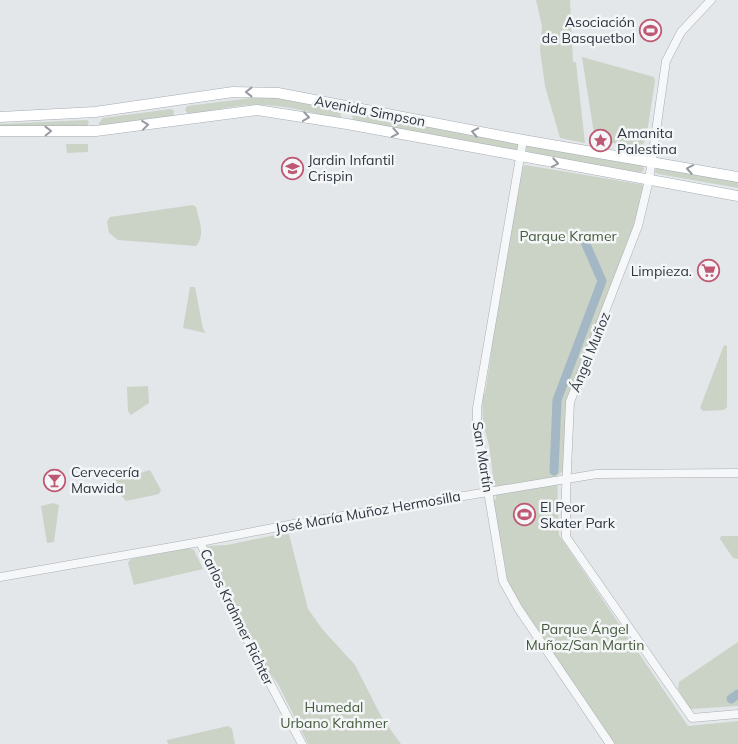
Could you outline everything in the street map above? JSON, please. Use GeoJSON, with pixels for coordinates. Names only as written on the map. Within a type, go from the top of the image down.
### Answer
{"type":"FeatureCollection","features":[{"type":"Feature","properties":{"kind":"main road","name":"Avenida Simpson"},"geometry":{"type":"LineString","coordinates":[[0,118],[80,114],[233,92],[258,92],[291,96],[523,140],[738,177]]}},
{"type":"Feature","properties":{"kind":"main road","name":"Avenida Simpson"},"geometry":{"type":"LineString","coordinates":[[0,131],[96,131],[257,110],[347,124],[738,196]]}},
{"type":"Feature","properties":{"kind":"street","name":"Ángel Muñoz"},"geometry":{"type":"LineString","coordinates":[[711,0],[681,32],[666,61],[648,180],[631,247],[570,402],[566,478],[566,538],[692,718],[738,714]]}},
{"type":"Feature","properties":{"kind":"street","name":"San Martín"},"geometry":{"type":"LineString","coordinates":[[523,140],[477,408],[476,425],[503,580],[527,622],[610,744]]}},
{"type":"Feature","properties":{"kind":"street","name":"José María Muñoz Hermosilla"},"geometry":{"type":"LineString","coordinates":[[0,577],[302,522],[566,478],[597,474],[738,473]]}},
{"type":"Feature","properties":{"kind":"street","name":"Carlos Krahmer Richter"},"geometry":{"type":"LineString","coordinates":[[200,542],[233,613],[302,744]]}},
{"type":"Feature","properties":{"kind":"green space"},"geometry":{"type":"Polygon","coordinates":[[[536,0],[570,0],[573,62],[576,62],[585,143],[560,138],[545,86],[540,50],[542,26],[536,0]]]}},
{"type":"Feature","properties":{"kind":"green space"},"geometry":{"type":"Polygon","coordinates":[[[582,57],[654,77],[655,81],[646,139],[641,148],[595,140],[582,57]]]}},
{"type":"Feature","properties":{"kind":"green space"},"geometry":{"type":"Polygon","coordinates":[[[251,98],[275,98],[340,110],[341,117],[339,119],[295,109],[262,105],[235,106],[189,115],[185,110],[187,106],[251,98]]]}},
{"type":"Feature","properties":{"kind":"green space"},"geometry":{"type":"Polygon","coordinates":[[[171,109],[174,111],[173,118],[100,127],[99,123],[103,118],[171,109]]]}},
{"type":"Feature","properties":{"kind":"green space"},"geometry":{"type":"Polygon","coordinates":[[[354,112],[519,143],[517,151],[354,121],[352,116],[354,112]]]}},
{"type":"Feature","properties":{"kind":"green space"},"geometry":{"type":"Polygon","coordinates":[[[87,120],[89,122],[87,127],[0,128],[0,124],[87,120]]]}},
{"type":"Feature","properties":{"kind":"green space"},"geometry":{"type":"Polygon","coordinates":[[[66,144],[88,144],[88,152],[67,153],[66,144]]]}},
{"type":"Feature","properties":{"kind":"green space"},"geometry":{"type":"Polygon","coordinates":[[[526,146],[643,166],[644,170],[640,173],[527,153],[526,146]]]}},
{"type":"Feature","properties":{"kind":"green space"},"geometry":{"type":"Polygon","coordinates":[[[525,165],[645,185],[633,232],[566,403],[563,471],[557,476],[559,535],[688,726],[738,721],[738,744],[614,744],[524,611],[508,583],[493,500],[496,499],[489,445],[483,423],[482,395],[485,393],[491,355],[489,352],[520,168],[525,165]]]}},
{"type":"Feature","properties":{"kind":"green space"},"geometry":{"type":"Polygon","coordinates":[[[656,168],[738,181],[738,188],[658,174],[655,172],[656,168]]]}},
{"type":"Feature","properties":{"kind":"green space"},"geometry":{"type":"Polygon","coordinates":[[[193,205],[196,207],[201,227],[201,237],[196,246],[118,240],[109,233],[107,221],[110,217],[193,205]]]}},
{"type":"Feature","properties":{"kind":"green space"},"geometry":{"type":"Polygon","coordinates":[[[190,287],[195,287],[203,329],[206,333],[183,328],[190,287]]]}},
{"type":"Feature","properties":{"kind":"green space"},"geometry":{"type":"Polygon","coordinates":[[[724,345],[727,346],[727,407],[724,410],[703,411],[700,408],[724,345]]]}},
{"type":"Feature","properties":{"kind":"green space"},"geometry":{"type":"Polygon","coordinates":[[[148,386],[149,403],[131,415],[128,411],[127,387],[148,386]]]}},
{"type":"Feature","properties":{"kind":"green space"},"geometry":{"type":"Polygon","coordinates":[[[150,470],[161,490],[159,494],[126,501],[120,494],[116,480],[150,470]]]}},
{"type":"Feature","properties":{"kind":"green space"},"geometry":{"type":"Polygon","coordinates":[[[53,503],[59,505],[54,542],[47,543],[41,506],[53,503]]]}},
{"type":"Feature","properties":{"kind":"green space","name":"Humedal Urbano Krahmer"},"geometry":{"type":"Polygon","coordinates":[[[285,533],[289,534],[308,609],[323,630],[355,665],[382,718],[401,744],[308,744],[278,684],[262,663],[207,546],[227,545],[285,533]]]}},
{"type":"Feature","properties":{"kind":"green space"},"geometry":{"type":"Polygon","coordinates":[[[721,536],[738,536],[738,559],[733,558],[720,539],[721,536]]]}},
{"type":"Feature","properties":{"kind":"green space"},"geometry":{"type":"Polygon","coordinates":[[[189,548],[194,550],[203,569],[134,585],[128,563],[131,559],[189,548]]]}},
{"type":"Feature","properties":{"kind":"green space"},"geometry":{"type":"Polygon","coordinates":[[[738,642],[738,706],[690,709],[678,689],[679,682],[738,642]]]}},
{"type":"Feature","properties":{"kind":"green space"},"geometry":{"type":"Polygon","coordinates":[[[228,726],[232,729],[235,744],[168,744],[167,740],[228,726]]]}},
{"type":"Feature","properties":{"kind":"waterway"},"geometry":{"type":"LineString","coordinates":[[554,471],[557,400],[602,281],[585,242]]}},
{"type":"Feature","properties":{"kind":"waterway"},"geometry":{"type":"LineString","coordinates":[[731,699],[738,694]]}},
{"type":"Feature","properties":{"kind":"place","name":"Asociación de Basquetbol"},"geometry":{"type":"Point","coordinates":[651,30]}},
{"type":"Feature","properties":{"kind":"place","name":"Amanita Palestina"},"geometry":{"type":"Point","coordinates":[601,141]}},
{"type":"Feature","properties":{"kind":"place","name":"Jardin Infantil Crispin"},"geometry":{"type":"Point","coordinates":[292,168]}},
{"type":"Feature","properties":{"kind":"place","name":"Limpieza."},"geometry":{"type":"Point","coordinates":[708,271]}},
{"type":"Feature","properties":{"kind":"place","name":"Cervecería Mawida"},"geometry":{"type":"Point","coordinates":[55,480]}},
{"type":"Feature","properties":{"kind":"place","name":"El Peor Skater Park"},"geometry":{"type":"Point","coordinates":[524,515]}},
{"type":"Feature","properties":{"kind":"park label","name":"Parque Kramer"},"geometry":{"type":"Point","coordinates":[568,236]}},
{"type":"Feature","properties":{"kind":"park label","name":"Parque Ángel Muñoz/San Martin"},"geometry":{"type":"Point","coordinates":[585,638]}}]}
